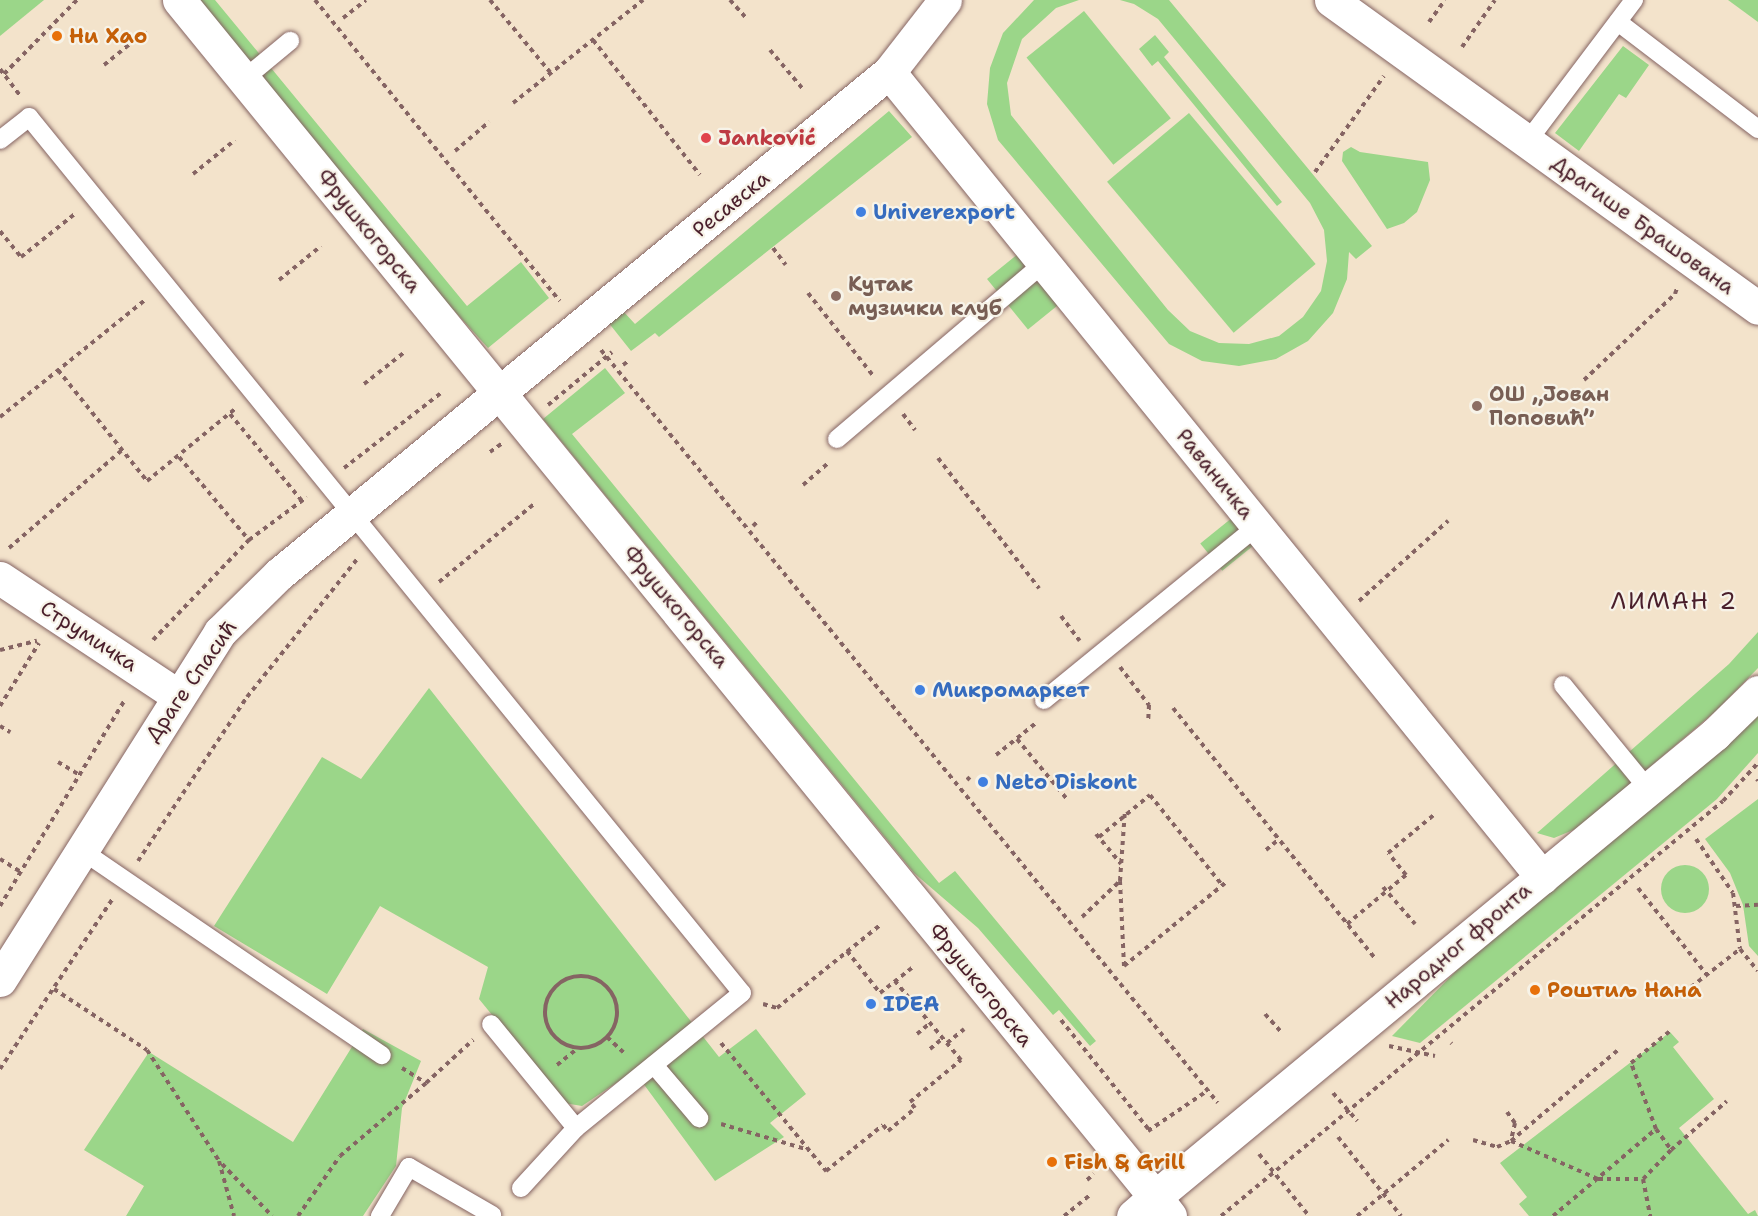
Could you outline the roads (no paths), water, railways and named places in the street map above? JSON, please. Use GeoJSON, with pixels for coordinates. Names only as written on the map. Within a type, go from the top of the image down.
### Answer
{"type":"FeatureCollection","features":[{"type":"Feature","properties":{"kind":"street","name":"Фрушкогорска"},"geometry":{"type":"LineString","coordinates":[[179,0],[502,393],[1153,1210]]}},
{"type":"Feature","properties":{"kind":"street","name":"Ресавска"},"geometry":{"type":"LineString","coordinates":[[502,393],[889,72],[945,0]]}},
{"type":"Feature","properties":{"kind":"street","name":"Драгише Брашована"},"geometry":{"type":"LineString","coordinates":[[1331,0],[1758,308]]}},
{"type":"Feature","properties":{"kind":"street","name":"Раваничка"},"geometry":{"type":"LineString","coordinates":[[889,72],[1542,877]]}},
{"type":"Feature","properties":{"kind":"street","name":"Драге Спасић"},"geometry":{"type":"LineString","coordinates":[[0,980],[177,695],[220,632],[279,574],[361,526],[502,393]]}},
{"type":"Feature","properties":{"kind":"street","name":"Струмичка"},"geometry":{"type":"LineString","coordinates":[[0,578],[177,695]]}},
{"type":"Feature","properties":{"kind":"street","name":"Народног фронта"},"geometry":{"type":"LineString","coordinates":[[1153,1210],[1238,1128],[1715,734],[1758,692]]}},
{"type":"Feature","properties":{"kind":"lane"},"geometry":{"type":"LineString","coordinates":[[1527,142],[1634,0]]}},
{"type":"Feature","properties":{"kind":"lane"},"geometry":{"type":"LineString","coordinates":[[1618,22],[1758,129]]}},
{"type":"Feature","properties":{"kind":"lane"},"geometry":{"type":"LineString","coordinates":[[244,79],[290,41]]}},
{"type":"Feature","properties":{"kind":"lane"},"geometry":{"type":"LineString","coordinates":[[0,140],[29,117],[742,993],[576,1128],[521,1188]]}},
{"type":"Feature","properties":{"kind":"lane"},"geometry":{"type":"LineString","coordinates":[[837,439],[1044,263]]}},
{"type":"Feature","properties":{"kind":"lane"},"geometry":{"type":"LineString","coordinates":[[1044,700],[1257,526]]}},
{"type":"Feature","properties":{"kind":"lane"},"geometry":{"type":"LineString","coordinates":[[1563,685],[1648,789]]}},
{"type":"Feature","properties":{"kind":"lane"},"geometry":{"type":"LineString","coordinates":[[81,850],[382,1055]]}},
{"type":"Feature","properties":{"kind":"lane"},"geometry":{"type":"LineString","coordinates":[[491,1024],[576,1128]]}},
{"type":"Feature","properties":{"kind":"lane"},"geometry":{"type":"LineString","coordinates":[[654,1065],[699,1118]]}},
{"type":"Feature","properties":{"kind":"lane"},"geometry":{"type":"LineString","coordinates":[[380,1216],[409,1167],[492,1215]]}},
{"type":"Feature","properties":{"kind":"place","name":"Ни Хао"},"geometry":{"type":"Point","coordinates":[57,36]}},
{"type":"Feature","properties":{"kind":"place","name":"Janković"},"geometry":{"type":"Point","coordinates":[706,138]}},
{"type":"Feature","properties":{"kind":"place","name":"Univerexport"},"geometry":{"type":"Point","coordinates":[861,212]}},
{"type":"Feature","properties":{"kind":"place","name":"Кутак музички клуб"},"geometry":{"type":"Point","coordinates":[836,296]}},
{"type":"Feature","properties":{"kind":"place","name":"ОШ „Јован Поповић”"},"geometry":{"type":"Point","coordinates":[1477,406]}},
{"type":"Feature","properties":{"kind":"place","name":"Микромаркет"},"geometry":{"type":"Point","coordinates":[920,690]}},
{"type":"Feature","properties":{"kind":"place","name":"Neto Diskont"},"geometry":{"type":"Point","coordinates":[983,782]}},
{"type":"Feature","properties":{"kind":"place","name":"Роштиљ Нана"},"geometry":{"type":"Point","coordinates":[1535,990]}},
{"type":"Feature","properties":{"kind":"place","name":"IDEA"},"geometry":{"type":"Point","coordinates":[871,1004]}},
{"type":"Feature","properties":{"kind":"place","name":"Fish & Grill"},"geometry":{"type":"Point","coordinates":[1052,1162]}},
{"type":"Feature","properties":{"kind":"district","name":"ЛИМАН 2"},"geometry":{"type":"Point","coordinates":[1674,602]}}]}
